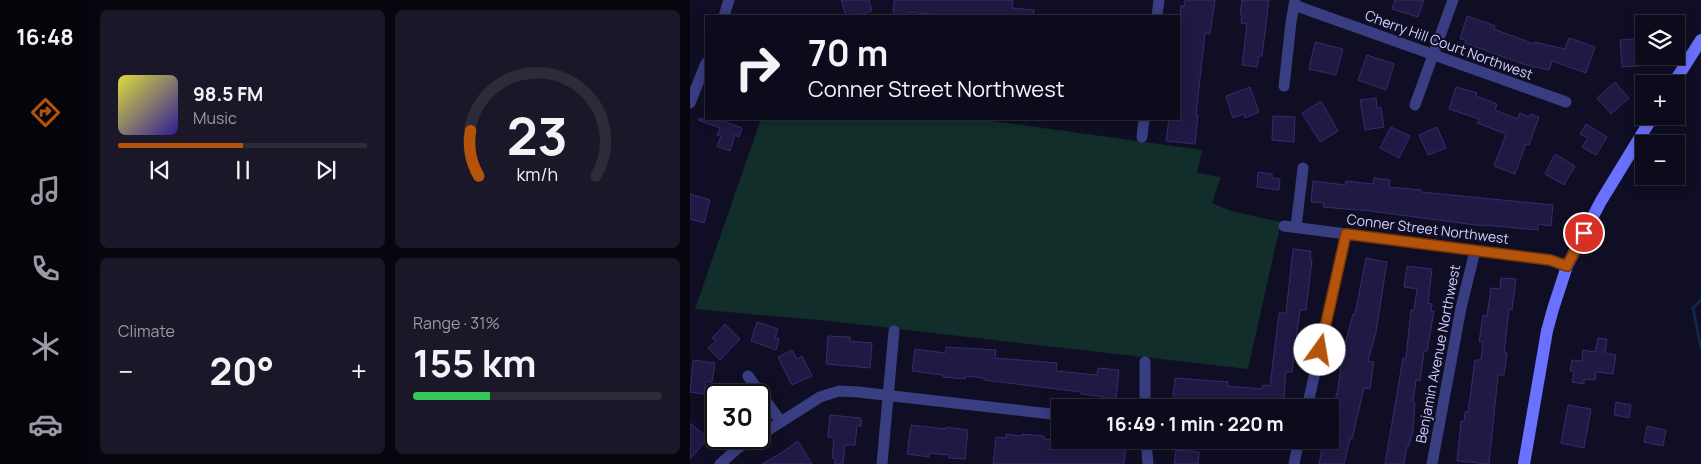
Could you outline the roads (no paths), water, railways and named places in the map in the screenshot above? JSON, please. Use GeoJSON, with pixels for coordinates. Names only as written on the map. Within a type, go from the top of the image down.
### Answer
{"type":"FeatureCollection","features":[{"type":"Feature","properties":{"kind":"street"},"geometry":{"type":"LineString","coordinates":[[724,15],[729,0]]}},
{"type":"Feature","properties":{"kind":"street"},"geometry":{"type":"LineString","coordinates":[[1157,15],[1159,0]]}},
{"type":"Feature","properties":{"kind":"street"},"geometry":{"type":"LineString","coordinates":[[1415,105],[1453,0]]}},
{"type":"Feature","properties":{"kind":"street"},"geometry":{"type":"LineString","coordinates":[[1284,86],[1294,3]]}},
{"type":"Feature","properties":{"kind":"street","name":"Cherry Hill Court Northwest"},"geometry":{"type":"LineString","coordinates":[[1294,3],[1566,102]]}},
{"type":"Feature","properties":{"kind":"street"},"geometry":{"type":"LineString","coordinates":[[1679,75],[1701,40]]}},
{"type":"Feature","properties":{"kind":"street"},"geometry":{"type":"LineString","coordinates":[[690,103],[705,66]]}},
{"type":"Feature","properties":{"kind":"street"},"geometry":{"type":"LineString","coordinates":[[1142,137],[1144,120]]}},
{"type":"Feature","properties":{"kind":"street"},"geometry":{"type":"LineString","coordinates":[[1524,464],[1548,331],[1553,308],[1567,266],[1601,201],[1647,125]]}},
{"type":"Feature","properties":{"kind":"street","name":"Conner Street Northwest"},"geometry":{"type":"LineString","coordinates":[[1303,168],[1290,226],[1550,260],[1567,266]]}},
{"type":"Feature","properties":{"kind":"street"},"geometry":{"type":"LineString","coordinates":[[1309,399],[1346,234]]}},
{"type":"Feature","properties":{"kind":"street","name":"Benjamin Avenue Northwest"},"geometry":{"type":"LineString","coordinates":[[1432,464],[1461,308],[1475,251]]}},
{"type":"Feature","properties":{"kind":"street"},"geometry":{"type":"LineString","coordinates":[[882,464],[894,331]]}},
{"type":"Feature","properties":{"kind":"street"},"geometry":{"type":"LineString","coordinates":[[1145,362],[1145,399]]}},
{"type":"Feature","properties":{"kind":"street"},"geometry":{"type":"LineString","coordinates":[[748,376],[781,422]]}},
{"type":"Feature","properties":{"kind":"street"},"geometry":{"type":"LineString","coordinates":[[770,429],[820,397],[839,391],[1051,415]]}},
{"type":"Feature","properties":{"kind":"street"},"geometry":{"type":"LineString","coordinates":[[720,464],[737,449]]}},
{"type":"Feature","properties":{"kind":"street"},"geometry":{"type":"LineString","coordinates":[[1147,449],[1148,464]]}},
{"type":"Feature","properties":{"kind":"street"},"geometry":{"type":"LineString","coordinates":[[1294,464],[1297,449]]}},
{"type":"Feature","properties":{"kind":"waterway"},"geometry":{"type":"LineString","coordinates":[[1701,300],[1693,308],[1701,348]]}}]}
